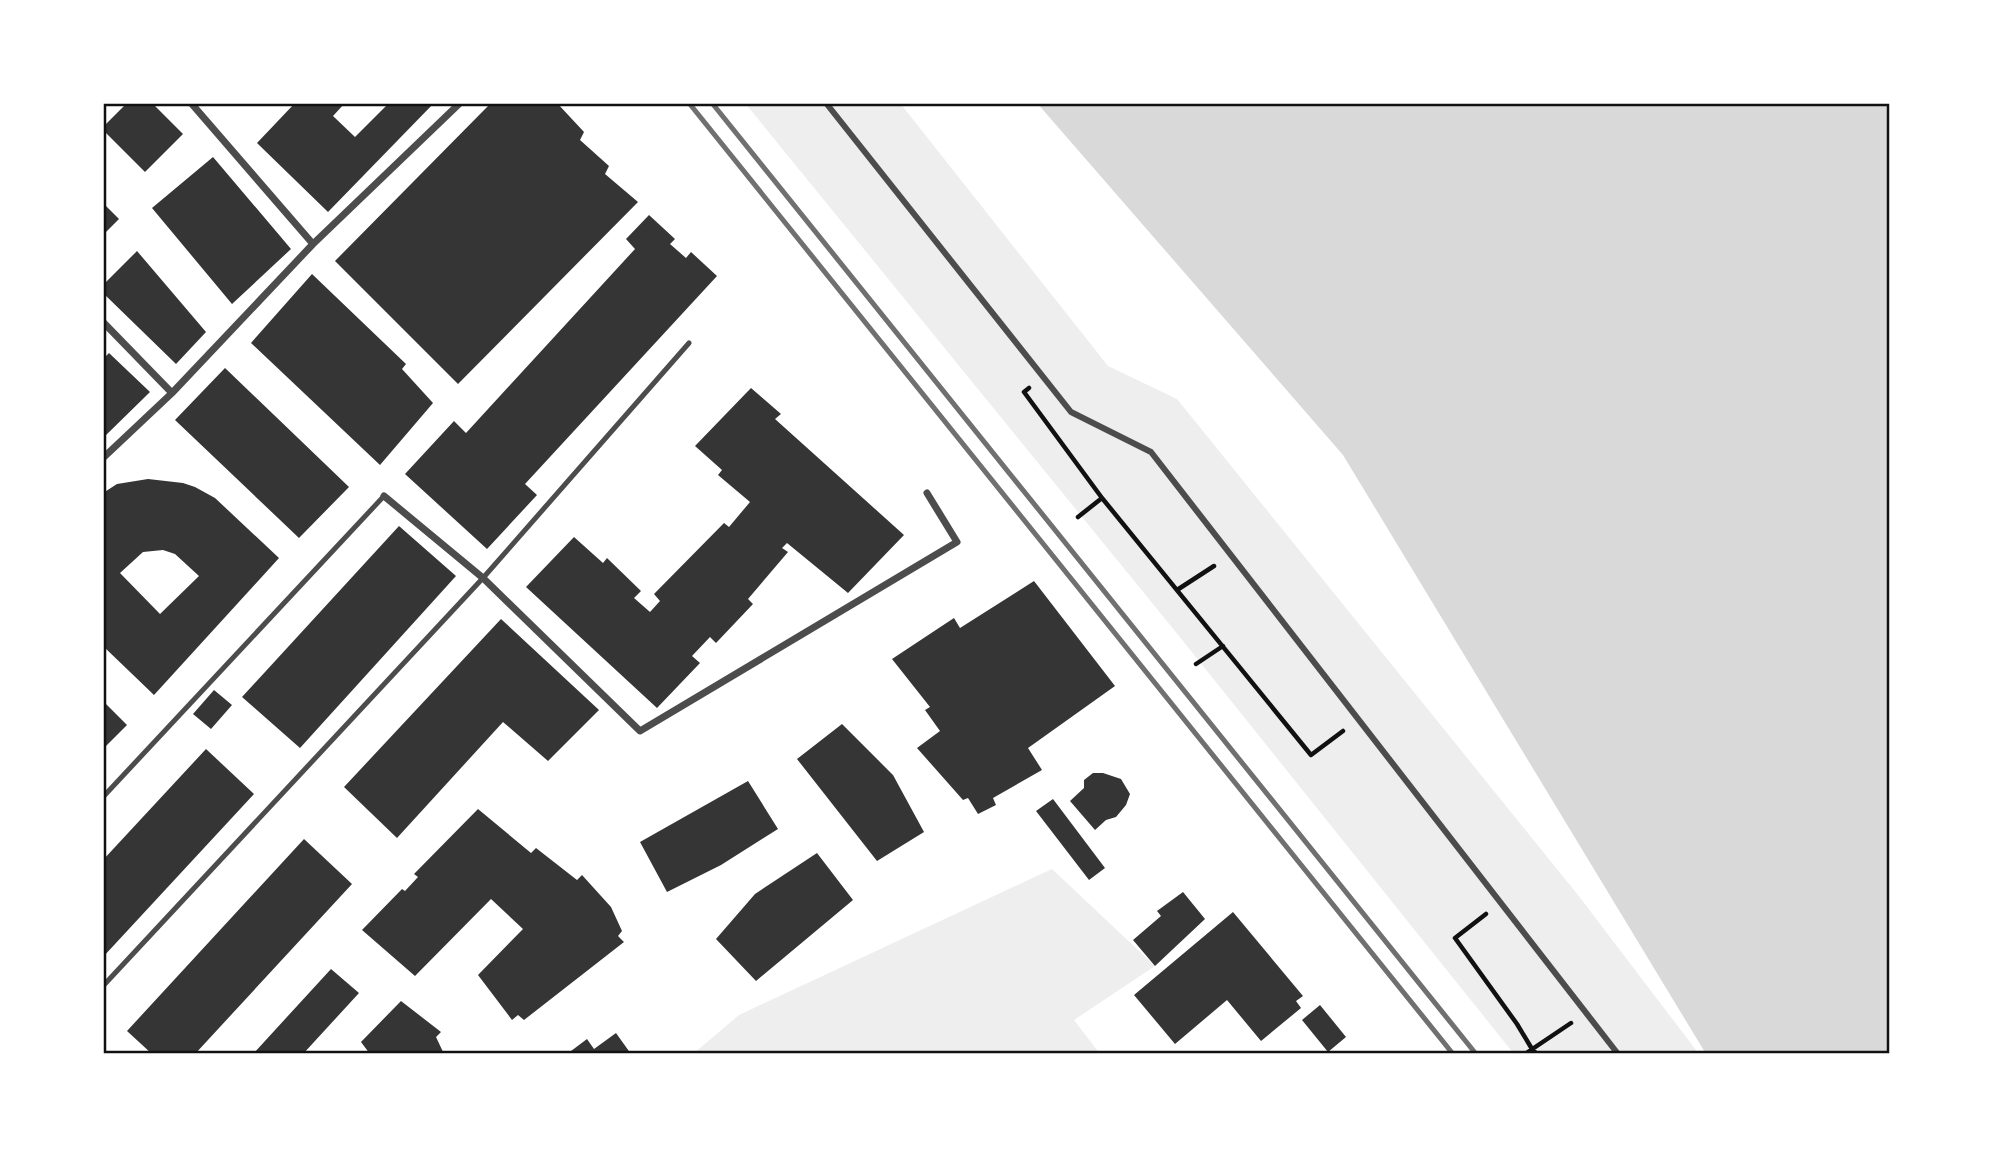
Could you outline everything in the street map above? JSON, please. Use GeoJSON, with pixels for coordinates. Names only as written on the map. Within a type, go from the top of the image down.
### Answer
{"type":"FeatureCollection","features":[{"type":"Feature","properties":{"kind":"street"},"geometry":{"type":"LineString","coordinates":[[191,103],[313,244]]}},
{"type":"Feature","properties":{"kind":"street"},"geometry":{"type":"LineString","coordinates":[[103,458],[172,393],[313,244],[460,103]]}},
{"type":"Feature","properties":{"kind":"street"},"geometry":{"type":"LineString","coordinates":[[826,103],[1071,412],[1151,452],[1618,1054]]}},
{"type":"Feature","properties":{"kind":"street"},"geometry":{"type":"LineString","coordinates":[[103,322],[172,393]]}},
{"type":"Feature","properties":{"kind":"street"},"geometry":{"type":"LineString","coordinates":[[384,496],[483,578],[640,731],[957,542],[927,493]]}},
{"type":"Feature","properties":{"kind":"lane"},"geometry":{"type":"LineString","coordinates":[[103,986],[483,578],[689,343]]}},
{"type":"Feature","properties":{"kind":"lane"},"geometry":{"type":"LineString","coordinates":[[103,797],[384,496]]}},
{"type":"Feature","properties":{"kind":"path"},"geometry":{"type":"LineString","coordinates":[[1044,377],[1024,392],[1102,498],[1311,755],[1358,720]]}},
{"type":"Feature","properties":{"kind":"path"},"geometry":{"type":"LineString","coordinates":[[1078,517],[1102,498]]}},
{"type":"Feature","properties":{"kind":"path"},"geometry":{"type":"LineString","coordinates":[[1177,590],[1231,555]]}},
{"type":"Feature","properties":{"kind":"path"},"geometry":{"type":"LineString","coordinates":[[1196,664],[1223,646]]}},
{"type":"Feature","properties":{"kind":"path"},"geometry":{"type":"LineString","coordinates":[[1500,902],[1455,938],[1537,1054]]}},
{"type":"Feature","properties":{"kind":"path"},"geometry":{"type":"LineString","coordinates":[[1525,1054],[1586,1012]]}},
{"type":"Feature","properties":{"kind":"shaded area"},"geometry":{"type":"Polygon","coordinates":[[[745,103],[900,103],[1108,366],[1177,399],[1578,895],[1699,1054],[1514,1054],[1179,636],[745,103]]]}},
{"type":"Feature","properties":{"kind":"shaded area"},"geometry":{"type":"Polygon","coordinates":[[[1037,103],[1890,103],[1890,1054],[1706,1054],[1343,455],[1037,103]]]}},
{"type":"Feature","properties":{"kind":"shaded area"},"geometry":{"type":"Polygon","coordinates":[[[1052,869],[1155,966],[1074,1020],[1100,1054],[693,1054],[739,1015],[1052,869]]]}},
{"type":"Feature","properties":{"kind":"building"},"geometry":{"type":"Polygon","coordinates":[[[127,103],[152,103],[183,134],[145,172],[103,130],[127,103]]]}},
{"type":"Feature","properties":{"kind":"building"},"geometry":{"type":"Polygon","coordinates":[[[295,103],[345,103],[333,116],[355,137],[389,103],[434,103],[328,212],[257,143],[295,103]]]}},
{"type":"Feature","properties":{"kind":"building"},"geometry":{"type":"Polygon","coordinates":[[[491,103],[557,103],[584,132],[580,140],[609,166],[605,174],[638,202],[458,384],[335,261],[491,103]]]}},
{"type":"Feature","properties":{"kind":"building"},"geometry":{"type":"Polygon","coordinates":[[[213,157],[291,249],[232,304],[152,208],[213,157]]]}},
{"type":"Feature","properties":{"kind":"building"},"geometry":{"type":"Polygon","coordinates":[[[103,203],[119,219],[103,235],[103,203]]]}},
{"type":"Feature","properties":{"kind":"building"},"geometry":{"type":"Polygon","coordinates":[[[649,215],[675,239],[670,244],[686,258],[691,252],[717,276],[525,484],[537,495],[487,549],[405,474],[454,421],[466,433],[635,249],[626,239],[649,215]]]}},
{"type":"Feature","properties":{"kind":"building"},"geometry":{"type":"Polygon","coordinates":[[[137,251],[206,332],[176,364],[103,293],[103,285],[137,251]]]}},
{"type":"Feature","properties":{"kind":"building"},"geometry":{"type":"Polygon","coordinates":[[[312,274],[406,364],[402,369],[433,403],[380,465],[251,343],[312,274]]]}},
{"type":"Feature","properties":{"kind":"building"},"geometry":{"type":"Polygon","coordinates":[[[109,353],[150,392],[103,438],[103,359],[109,353]]]}},
{"type":"Feature","properties":{"kind":"building"},"geometry":{"type":"Polygon","coordinates":[[[225,368],[349,487],[299,538],[175,420],[225,368]]]}},
{"type":"Feature","properties":{"kind":"building"},"geometry":{"type":"Polygon","coordinates":[[[751,388],[781,414],[775,419],[904,535],[848,593],[787,543],[782,548],[788,552],[748,599],[753,604],[716,643],[710,637],[692,656],[700,663],[657,708],[526,587],[574,537],[603,563],[607,558],[641,591],[634,598],[650,612],[660,601],[654,594],[724,523],[729,527],[750,502],[718,475],[722,470],[695,446],[751,388]]]}},
{"type":"Feature","properties":{"kind":"building"},"geometry":{"type":"Polygon","coordinates":[[[148,479],[195,487],[215,498],[279,558],[154,695],[103,646],[103,493],[117,484],[148,479]],[[163,550],[143,552],[120,573],[160,614],[199,576],[175,554],[163,550]]]}},
{"type":"Feature","properties":{"kind":"building"},"geometry":{"type":"Polygon","coordinates":[[[399,526],[456,576],[300,748],[242,697],[399,526]]]}},
{"type":"Feature","properties":{"kind":"building"},"geometry":{"type":"Polygon","coordinates":[[[1034,581],[1115,686],[1028,748],[1042,770],[993,798],[996,805],[978,814],[968,798],[963,800],[917,748],[940,731],[925,710],[930,707],[892,659],[954,618],[960,628],[1034,581]]]}},
{"type":"Feature","properties":{"kind":"building"},"geometry":{"type":"Polygon","coordinates":[[[501,619],[599,710],[548,761],[503,722],[397,838],[344,787],[501,619]]]}},
{"type":"Feature","properties":{"kind":"building"},"geometry":{"type":"Polygon","coordinates":[[[214,690],[232,705],[211,729],[193,714],[214,690]]]}},
{"type":"Feature","properties":{"kind":"building"},"geometry":{"type":"Polygon","coordinates":[[[103,701],[127,725],[103,749],[103,701]]]}},
{"type":"Feature","properties":{"kind":"building"},"geometry":{"type":"Polygon","coordinates":[[[842,724],[893,775],[924,832],[877,861],[797,759],[842,724]]]}},
{"type":"Feature","properties":{"kind":"building"},"geometry":{"type":"Polygon","coordinates":[[[206,749],[254,794],[103,957],[103,860],[206,749]]]}},
{"type":"Feature","properties":{"kind":"building"},"geometry":{"type":"Polygon","coordinates":[[[1093,773],[1121,779],[1130,794],[1126,805],[1116,817],[1106,820],[1095,830],[1070,801],[1084,788],[1084,780],[1093,773]]]}},
{"type":"Feature","properties":{"kind":"building"},"geometry":{"type":"Polygon","coordinates":[[[748,781],[778,829],[721,865],[667,892],[640,842],[748,781]]]}},
{"type":"Feature","properties":{"kind":"building"},"geometry":{"type":"Polygon","coordinates":[[[1053,799],[1105,868],[1089,880],[1036,811],[1053,799]]]}},
{"type":"Feature","properties":{"kind":"building"},"geometry":{"type":"Polygon","coordinates":[[[478,809],[531,853],[536,848],[577,880],[582,875],[611,907],[622,931],[618,936],[624,942],[524,1020],[518,1015],[512,1020],[478,975],[523,929],[491,899],[415,976],[362,930],[402,889],[405,891],[418,877],[414,874],[478,809]]]}},
{"type":"Feature","properties":{"kind":"building"},"geometry":{"type":"Polygon","coordinates":[[[304,839],[352,884],[195,1054],[152,1054],[127,1031],[304,839]]]}},
{"type":"Feature","properties":{"kind":"building"},"geometry":{"type":"Polygon","coordinates":[[[817,853],[853,900],[756,981],[716,939],[755,894],[817,853]]]}},
{"type":"Feature","properties":{"kind":"building"},"geometry":{"type":"Polygon","coordinates":[[[1183,892],[1205,919],[1155,966],[1133,940],[1161,916],[1157,911],[1183,892]]]}},
{"type":"Feature","properties":{"kind":"building"},"geometry":{"type":"Polygon","coordinates":[[[1233,912],[1303,996],[1296,1001],[1301,1008],[1261,1041],[1227,1000],[1175,1044],[1134,995],[1233,912]]]}},
{"type":"Feature","properties":{"kind":"building"},"geometry":{"type":"Polygon","coordinates":[[[331,969],[359,993],[303,1054],[253,1054],[331,969]]]}},
{"type":"Feature","properties":{"kind":"building"},"geometry":{"type":"Polygon","coordinates":[[[401,1001],[441,1032],[436,1037],[444,1054],[370,1054],[361,1042],[401,1001]]]}},
{"type":"Feature","properties":{"kind":"building"},"geometry":{"type":"Polygon","coordinates":[[[1320,1005],[1346,1037],[1328,1052],[1302,1020],[1320,1005]]]}},
{"type":"Feature","properties":{"kind":"building"},"geometry":{"type":"Polygon","coordinates":[[[616,1033],[631,1054],[567,1054],[587,1039],[594,1049],[616,1033]]]}},
{"type":"Feature","properties":{"kind":"railway"},"geometry":{"type":"LineString","coordinates":[[689,103],[1453,1054]]}},
{"type":"Feature","properties":{"kind":"railway"},"geometry":{"type":"LineString","coordinates":[[712,103],[1476,1054]]}}]}
